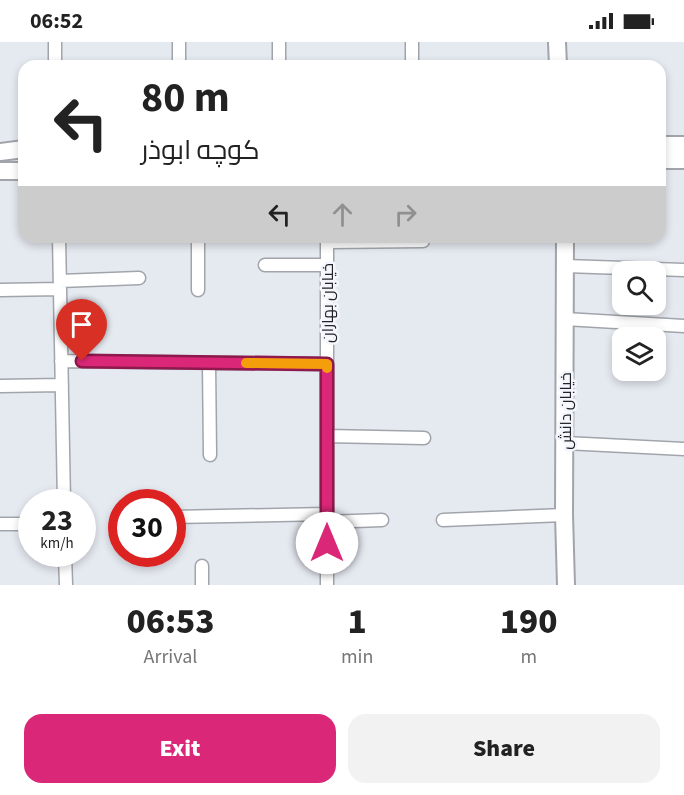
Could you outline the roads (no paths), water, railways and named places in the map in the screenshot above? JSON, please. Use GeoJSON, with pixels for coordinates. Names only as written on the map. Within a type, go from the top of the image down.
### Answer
{"type":"FeatureCollection","features":[{"type":"Feature","properties":{"kind":"street"},"geometry":{"type":"LineString","coordinates":[[55,42],[55,60]]}},
{"type":"Feature","properties":{"kind":"street"},"geometry":{"type":"LineString","coordinates":[[179,42],[179,60]]}},
{"type":"Feature","properties":{"kind":"street"},"geometry":{"type":"LineString","coordinates":[[279,42],[279,60]]}},
{"type":"Feature","properties":{"kind":"street"},"geometry":{"type":"LineString","coordinates":[[412,42],[412,60]]}},
{"type":"Feature","properties":{"kind":"street"},"geometry":{"type":"LineString","coordinates":[[557,42],[558,60]]}},
{"type":"Feature","properties":{"kind":"street"},"geometry":{"type":"LineString","coordinates":[[666,145],[684,145]]}},
{"type":"Feature","properties":{"kind":"street"},"geometry":{"type":"LineString","coordinates":[[0,152],[18,150]]}},
{"type":"Feature","properties":{"kind":"street"},"geometry":{"type":"LineString","coordinates":[[666,160],[684,160]]}},
{"type":"Feature","properties":{"kind":"street"},"geometry":{"type":"LineString","coordinates":[[0,171],[18,171]]}},
{"type":"Feature","properties":{"kind":"street"},"geometry":{"type":"LineString","coordinates":[[59,243],[64,489]]}},
{"type":"Feature","properties":{"kind":"street"},"geometry":{"type":"LineString","coordinates":[[198,243],[198,290]]}},
{"type":"Feature","properties":{"kind":"street","name":"خیابان بهاران"},"geometry":{"type":"LineString","coordinates":[[327,243],[327,585]]}},
{"type":"Feature","properties":{"kind":"street","name":"خیابان دانش"},"geometry":{"type":"LineString","coordinates":[[565,243],[566,585]]}},
{"type":"Feature","properties":{"kind":"street"},"geometry":{"type":"LineString","coordinates":[[265,265],[327,265]]}},
{"type":"Feature","properties":{"kind":"street"},"geometry":{"type":"LineString","coordinates":[[565,266],[684,270]]}},
{"type":"Feature","properties":{"kind":"street"},"geometry":{"type":"LineString","coordinates":[[0,290],[139,278]]}},
{"type":"Feature","properties":{"kind":"street"},"geometry":{"type":"LineString","coordinates":[[565,319],[684,326]]}},
{"type":"Feature","properties":{"kind":"street"},"geometry":{"type":"LineString","coordinates":[[61,361],[327,364]]}},
{"type":"Feature","properties":{"kind":"street"},"geometry":{"type":"LineString","coordinates":[[209,363],[210,455]]}},
{"type":"Feature","properties":{"kind":"street"},"geometry":{"type":"LineString","coordinates":[[0,386],[62,385]]}},
{"type":"Feature","properties":{"kind":"street"},"geometry":{"type":"LineString","coordinates":[[327,436],[424,438]]}},
{"type":"Feature","properties":{"kind":"street"},"geometry":{"type":"LineString","coordinates":[[565,443],[684,449]]}},
{"type":"Feature","properties":{"kind":"street"},"geometry":{"type":"LineString","coordinates":[[443,520],[564,515]]}},
{"type":"Feature","properties":{"kind":"street"},"geometry":{"type":"LineString","coordinates":[[186,517],[382,520]]}},
{"type":"Feature","properties":{"kind":"street"},"geometry":{"type":"LineString","coordinates":[[0,524],[18,524]]}},
{"type":"Feature","properties":{"kind":"street"},"geometry":{"type":"LineString","coordinates":[[202,566],[202,585]]}},
{"type":"Feature","properties":{"kind":"street"},"geometry":{"type":"LineString","coordinates":[[65,567],[66,585]]}}]}
